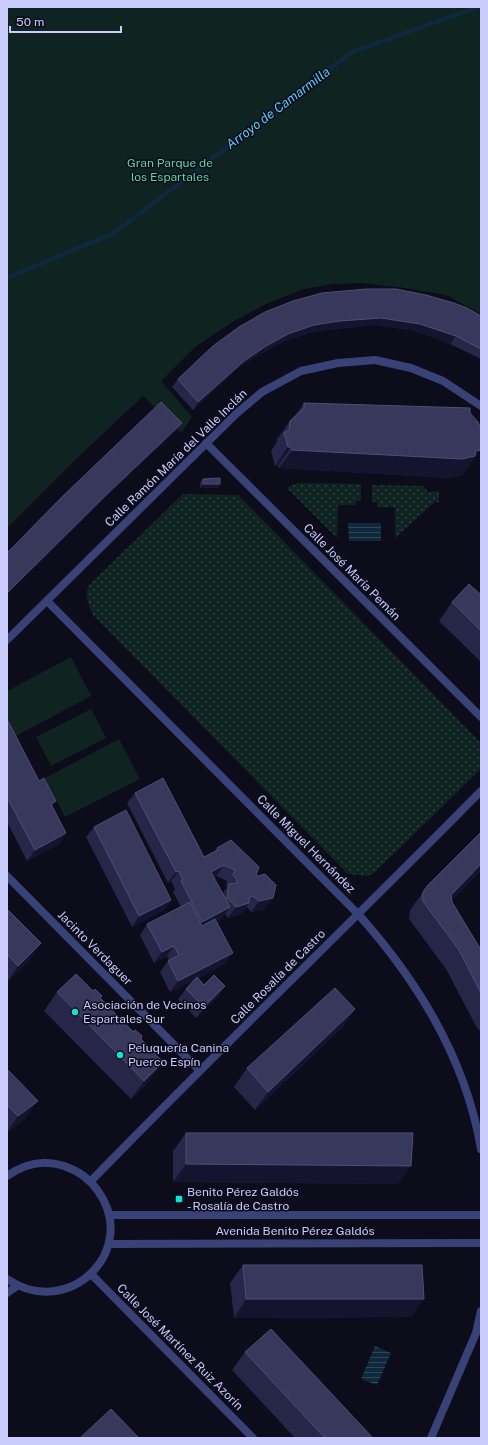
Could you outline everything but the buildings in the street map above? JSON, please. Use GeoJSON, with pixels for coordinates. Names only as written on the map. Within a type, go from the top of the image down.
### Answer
{"type":"FeatureCollection","features":[{"type":"Feature","properties":{"kind":"street","name":"Calle Ramón María del Valle Inclán"},"geometry":{"type":"LineString","coordinates":[[7,640],[206,443],[262,392],[301,371],[338,363],[375,360],[411,368],[443,381],[481,406]]}},
{"type":"Feature","properties":{"kind":"street","name":"Calle José María Pemán"},"geometry":{"type":"LineString","coordinates":[[206,443],[481,717]]}},
{"type":"Feature","properties":{"kind":"street","name":"Calle Miguel Hernández"},"geometry":{"type":"LineString","coordinates":[[47,601],[384,942],[424,1000],[455,1059],[477,1123],[481,1149]]}},
{"type":"Feature","properties":{"kind":"street","name":"Calle Rosalía de Castro"},"geometry":{"type":"LineString","coordinates":[[91,1181],[199,1070],[481,791]]}},
{"type":"Feature","properties":{"kind":"street","name":"Jacinto Verdaguer"},"geometry":{"type":"LineString","coordinates":[[7,876],[199,1070]]}},
{"type":"Feature","properties":{"kind":"street"},"geometry":{"type":"LineString","coordinates":[[7,1176],[16,1169],[34,1163],[56,1163],[75,1170],[91,1181],[104,1199],[109,1214],[110,1226],[109,1244],[105,1255],[96,1269],[84,1281],[69,1289],[52,1293],[33,1292],[17,1286],[7,1279]]}},
{"type":"Feature","properties":{"kind":"street","name":"Avenida Benito Pérez Galdós"},"geometry":{"type":"LineString","coordinates":[[109,1214],[481,1215]]}},
{"type":"Feature","properties":{"kind":"street","name":"Avenida Benito Pérez Galdós"},"geometry":{"type":"LineString","coordinates":[[109,1244],[481,1243]]}},
{"type":"Feature","properties":{"kind":"street","name":"Calle José Martínez Ruiz Azorín"},"geometry":{"type":"LineString","coordinates":[[91,1274],[253,1438]]}},
{"type":"Feature","properties":{"kind":"street"},"geometry":{"type":"LineString","coordinates":[[7,1293],[17,1286]]}},
{"type":"Feature","properties":{"kind":"street"},"geometry":{"type":"LineString","coordinates":[[431,1438],[476,1333],[481,1311]]}},
{"type":"Feature","properties":{"kind":"green space","name":"Gran Parque de los Espartales"},"geometry":{"type":"Polygon","coordinates":[[[7,7],[481,7],[481,314],[446,295],[362,283],[333,284],[304,289],[268,303],[234,321],[195,347],[161,381],[192,417],[181,433],[143,396],[72,463],[7,528],[7,7]]]}},
{"type":"Feature","properties":{"kind":"green space"},"geometry":{"type":"Polygon","coordinates":[[[297,483],[361,484],[361,501],[356,501],[356,505],[338,505],[337,538],[287,488],[297,483]]]}},
{"type":"Feature","properties":{"kind":"green space"},"geometry":{"type":"Polygon","coordinates":[[[372,485],[423,486],[428,492],[439,491],[439,502],[435,502],[395,538],[395,507],[378,507],[377,502],[372,502],[372,485]]]}},
{"type":"Feature","properties":{"kind":"green space"},"geometry":{"type":"Polygon","coordinates":[[[183,494],[238,495],[481,743],[481,767],[479,771],[374,873],[367,876],[348,874],[93,615],[88,604],[87,593],[89,585],[183,494]]]}},
{"type":"Feature","properties":{"kind":"green space"},"geometry":{"type":"Polygon","coordinates":[[[71,657],[91,696],[10,739],[7,734],[7,691],[71,657]]]}},
{"type":"Feature","properties":{"kind":"green space"},"geometry":{"type":"Polygon","coordinates":[[[91,709],[106,738],[51,766],[36,737],[91,709]]]}},
{"type":"Feature","properties":{"kind":"green space"},"geometry":{"type":"Polygon","coordinates":[[[119,739],[140,779],[65,817],[45,778],[119,739]]]}},
{"type":"Feature","properties":{"kind":"water"},"geometry":{"type":"Polygon","coordinates":[[[348,523],[381,523],[381,541],[349,541],[348,523]]]}},
{"type":"Feature","properties":{"kind":"water"},"geometry":{"type":"Polygon","coordinates":[[[375,1346],[391,1353],[377,1385],[361,1379],[375,1346]]]}},
{"type":"Feature","properties":{"kind":"waterway","name":"Arroyo de Camarmilla"},"geometry":{"type":"LineString","coordinates":[[7,278],[114,233],[352,52],[478,7]]}},
{"type":"Feature","properties":{"kind":"place","name":"Asociación de Vecinos Espartales Sur"},"geometry":{"type":"Point","coordinates":[75,1012]}},
{"type":"Feature","properties":{"kind":"place","name":"Peluquería Canina Puerco Espín"},"geometry":{"type":"Point","coordinates":[120,1055]}},
{"type":"Feature","properties":{"kind":"place","name":"Benito Pérez Galdós - Rosalía de Castro"},"geometry":{"type":"Point","coordinates":[179,1199]}}]}
